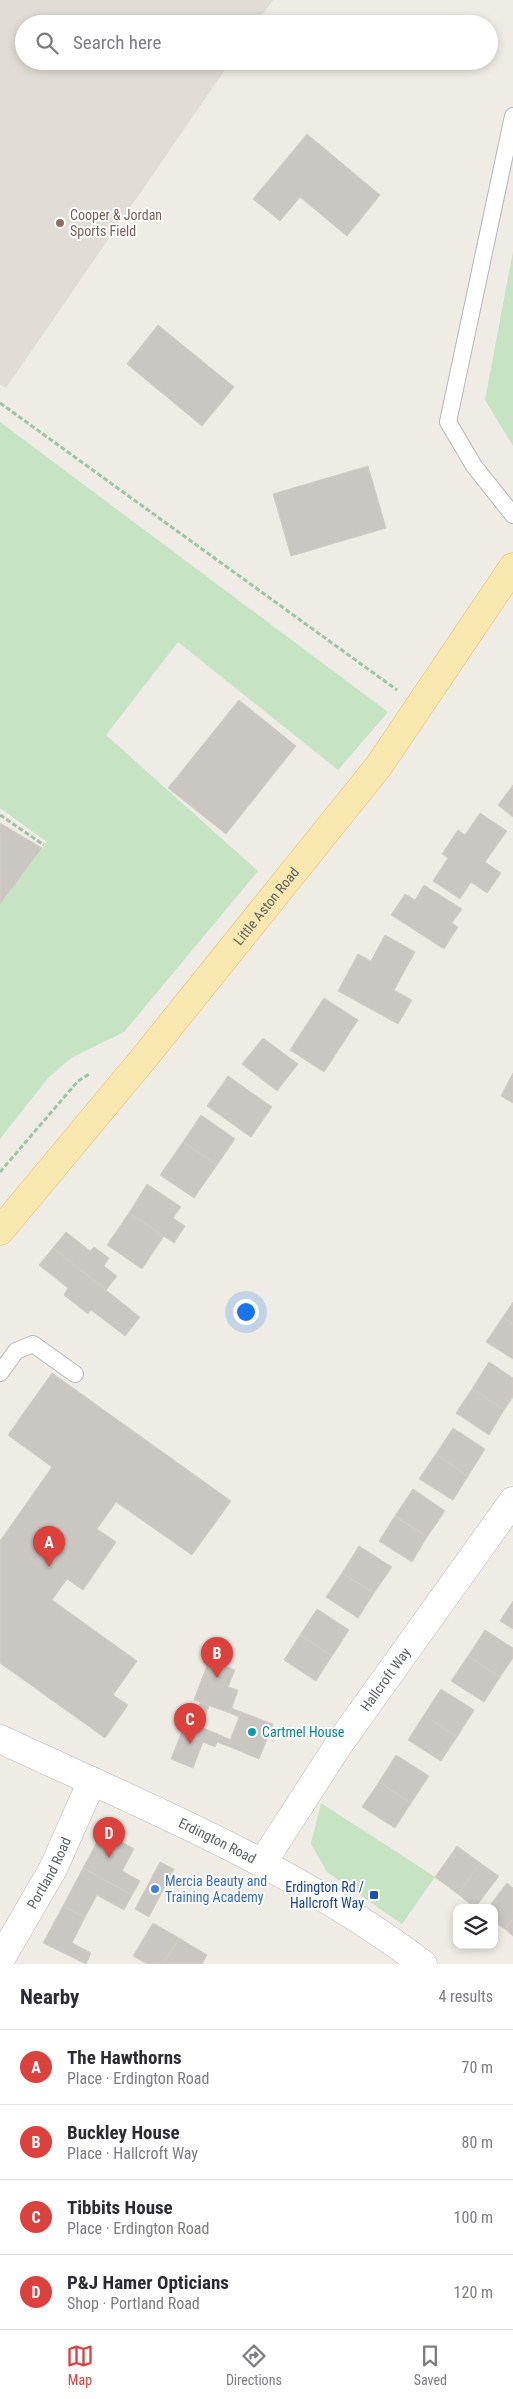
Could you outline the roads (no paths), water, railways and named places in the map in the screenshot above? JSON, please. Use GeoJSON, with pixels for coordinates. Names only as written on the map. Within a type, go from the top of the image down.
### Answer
{"type":"FeatureCollection","features":[{"type":"Feature","properties":{"kind":"main road","name":"Little Aston Road"},"geometry":{"type":"LineString","coordinates":[[0,1231],[144,1058],[378,767],[513,567]]}},
{"type":"Feature","properties":{"kind":"street","name":"Hallcroft Way"},"geometry":{"type":"LineString","coordinates":[[264,1862],[339,1744],[513,1501]]}},
{"type":"Feature","properties":{"kind":"street","name":"Erdington Road"},"geometry":{"type":"LineString","coordinates":[[0,1739],[264,1862],[393,1942],[423,1964]]}},
{"type":"Feature","properties":{"kind":"street","name":"Portland Road"},"geometry":{"type":"LineString","coordinates":[[0,1960],[53,1869],[92,1782]]}},
{"type":"Feature","properties":{"kind":"lane"},"geometry":{"type":"LineString","coordinates":[[513,116],[448,422],[474,466],[513,515]]}},
{"type":"Feature","properties":{"kind":"lane"},"geometry":{"type":"LineString","coordinates":[[0,1373],[16,1351],[33,1344],[75,1374]]}},
{"type":"Feature","properties":{"kind":"place","name":"Cooper & Jordan Sports Field"},"geometry":{"type":"Point","coordinates":[60,223]}},
{"type":"Feature","properties":{"kind":"place","name":"The Hawthorns"},"geometry":{"type":"Point","coordinates":[49,1567]}},
{"type":"Feature","properties":{"kind":"place","name":"Buckley House"},"geometry":{"type":"Point","coordinates":[217,1678]}},
{"type":"Feature","properties":{"kind":"place","name":"Cartmel House"},"geometry":{"type":"Point","coordinates":[252,1732]}},
{"type":"Feature","properties":{"kind":"place","name":"Tibbits House"},"geometry":{"type":"Point","coordinates":[190,1744]}},
{"type":"Feature","properties":{"kind":"place","name":"P&J Hamer Opticians"},"geometry":{"type":"Point","coordinates":[109,1858]}},
{"type":"Feature","properties":{"kind":"place","name":"Mercia Beauty and Training Academy"},"geometry":{"type":"Point","coordinates":[155,1889]}},
{"type":"Feature","properties":{"kind":"place","name":"Erdington Rd / Hallcroft Way"},"geometry":{"type":"Point","coordinates":[374,1895]}}]}
